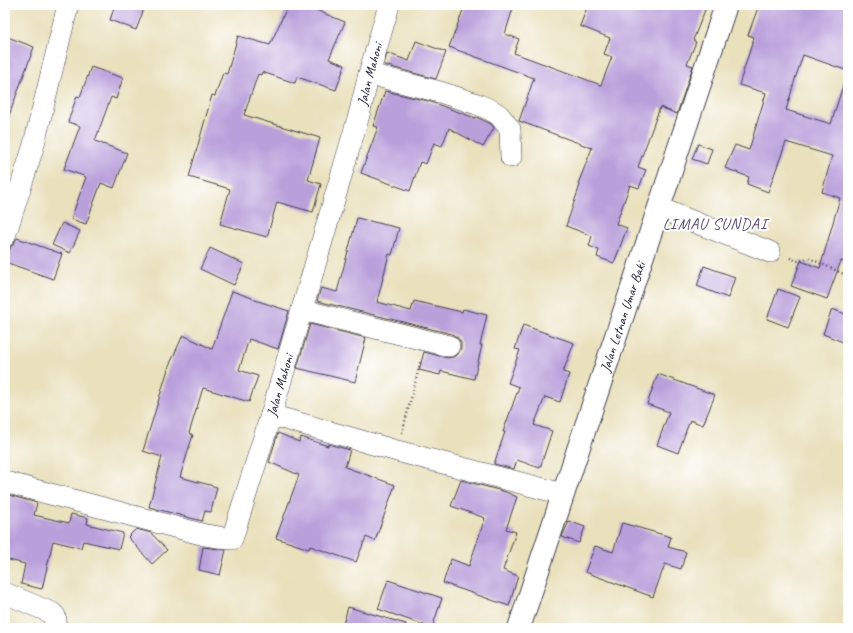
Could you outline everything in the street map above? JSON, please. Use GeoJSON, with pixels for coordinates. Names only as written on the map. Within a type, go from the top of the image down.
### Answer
{"type":"FeatureCollection","features":[{"type":"Feature","properties":{"kind":"street"},"geometry":{"type":"LineString","coordinates":[[5,236],[33,148],[68,5]]}},
{"type":"Feature","properties":{"kind":"street","name":"Jalan Mahoni"},"geometry":{"type":"LineString","coordinates":[[5,482],[205,534],[232,539],[302,310],[359,115],[389,5]]}},
{"type":"Feature","properties":{"kind":"street","name":"Jalan Letnan Umar Baki"},"geometry":{"type":"LineString","coordinates":[[519,628],[726,5]]}},
{"type":"Feature","properties":{"kind":"street"},"geometry":{"type":"LineString","coordinates":[[369,74],[440,92],[491,110],[499,115],[510,129],[511,157]]}},
{"type":"Feature","properties":{"kind":"street"},"geometry":{"type":"LineString","coordinates":[[659,208],[770,252]]}},
{"type":"Feature","properties":{"kind":"street"},"geometry":{"type":"LineString","coordinates":[[302,310],[449,346]]}},
{"type":"Feature","properties":{"kind":"street"},"geometry":{"type":"LineString","coordinates":[[271,415],[397,451],[563,494]]}},
{"type":"Feature","properties":{"kind":"street"},"geometry":{"type":"LineString","coordinates":[[5,593],[52,613],[56,620],[53,628]]}},
{"type":"Feature","properties":{"kind":"path"},"geometry":{"type":"LineString","coordinates":[[770,252],[797,261],[808,258],[848,276]]}},
{"type":"Feature","properties":{"kind":"path"},"geometry":{"type":"LineString","coordinates":[[397,451],[426,340]]}},
{"type":"Feature","properties":{"kind":"building"},"geometry":{"type":"Polygon","coordinates":[[[115,5],[131,5],[144,9],[136,30],[110,20],[115,5]]]}},
{"type":"Feature","properties":{"kind":"building"},"geometry":{"type":"Polygon","coordinates":[[[288,5],[319,5],[316,10],[345,22],[329,59],[345,65],[336,90],[297,77],[295,83],[262,72],[261,75],[258,74],[244,115],[320,138],[308,180],[321,184],[313,212],[277,202],[267,237],[220,224],[230,189],[189,177],[212,95],[215,96],[223,73],[227,74],[238,36],[270,45],[288,5]]]}},
{"type":"Feature","properties":{"kind":"building"},"geometry":{"type":"Polygon","coordinates":[[[465,5],[514,5],[505,34],[519,39],[514,53],[601,85],[612,57],[604,54],[610,38],[580,26],[588,5],[707,5],[693,40],[696,42],[687,64],[693,66],[677,114],[660,107],[638,167],[646,170],[639,188],[630,185],[616,224],[627,228],[614,263],[597,257],[599,250],[589,246],[592,236],[566,226],[580,185],[578,184],[592,148],[519,121],[534,78],[449,47],[465,5]]]}},
{"type":"Feature","properties":{"kind":"building"},"geometry":{"type":"Polygon","coordinates":[[[759,5],[848,5],[848,71],[803,55],[786,110],[831,124],[844,82],[848,83],[848,263],[841,261],[827,299],[791,286],[801,261],[820,268],[840,198],[822,192],[832,156],[786,142],[768,192],[747,184],[749,177],[725,168],[735,145],[749,150],[766,93],[739,85],[754,37],[748,35],[759,5]]]}},
{"type":"Feature","properties":{"kind":"building"},"geometry":{"type":"Polygon","coordinates":[[[5,36],[34,47],[7,121],[5,121],[5,36]]]}},
{"type":"Feature","properties":{"kind":"building"},"geometry":{"type":"Polygon","coordinates":[[[416,41],[446,52],[436,79],[384,65],[387,53],[409,61],[416,41]]]}},
{"type":"Feature","properties":{"kind":"building"},"geometry":{"type":"Polygon","coordinates":[[[91,67],[123,78],[116,99],[111,97],[95,141],[127,153],[114,188],[101,183],[86,224],[71,219],[86,177],[64,169],[80,126],[68,122],[77,96],[80,97],[91,67]]]}},
{"type":"Feature","properties":{"kind":"building"},"geometry":{"type":"Polygon","coordinates":[[[385,91],[428,101],[475,118],[476,117],[491,124],[494,128],[483,147],[449,128],[442,146],[434,143],[426,164],[420,162],[410,191],[361,173],[378,127],[373,126],[385,91]]]}},
{"type":"Feature","properties":{"kind":"building"},"geometry":{"type":"Polygon","coordinates":[[[698,144],[712,149],[707,164],[692,159],[698,144]]]}},
{"type":"Feature","properties":{"kind":"building"},"geometry":{"type":"Polygon","coordinates":[[[357,218],[399,228],[392,255],[389,254],[377,302],[411,311],[414,301],[462,312],[463,309],[487,315],[474,379],[441,371],[440,375],[419,370],[424,352],[447,358],[458,354],[461,348],[461,343],[458,338],[452,334],[317,301],[321,288],[337,292],[357,218]]]}},
{"type":"Feature","properties":{"kind":"building"},"geometry":{"type":"Polygon","coordinates":[[[62,223],[80,231],[70,253],[52,245],[62,223]]]}},
{"type":"Feature","properties":{"kind":"building"},"geometry":{"type":"Polygon","coordinates":[[[17,238],[62,254],[53,279],[5,262],[11,246],[17,238]]]}},
{"type":"Feature","properties":{"kind":"building"},"geometry":{"type":"Polygon","coordinates":[[[210,248],[244,264],[234,285],[200,269],[210,248]]]}},
{"type":"Feature","properties":{"kind":"building"},"geometry":{"type":"Polygon","coordinates":[[[704,266],[735,277],[728,298],[697,286],[704,266]]]}},
{"type":"Feature","properties":{"kind":"building"},"geometry":{"type":"Polygon","coordinates":[[[778,289],[800,297],[788,327],[767,319],[778,289]]]}},
{"type":"Feature","properties":{"kind":"building"},"geometry":{"type":"Polygon","coordinates":[[[232,291],[289,311],[278,349],[249,339],[239,370],[258,376],[249,402],[203,388],[189,433],[193,435],[180,477],[217,487],[211,512],[205,511],[202,521],[149,507],[162,457],[143,451],[169,366],[183,335],[212,349],[232,291]]]}},
{"type":"Feature","properties":{"kind":"building"},"geometry":{"type":"Polygon","coordinates":[[[832,309],[848,315],[848,344],[823,334],[832,309]]]}},
{"type":"Feature","properties":{"kind":"building"},"geometry":{"type":"Polygon","coordinates":[[[310,324],[366,338],[355,382],[297,368],[310,324]]]}},
{"type":"Feature","properties":{"kind":"building"},"geometry":{"type":"Polygon","coordinates":[[[523,325],[574,343],[563,372],[569,374],[560,402],[545,397],[534,425],[552,431],[540,468],[517,460],[514,469],[494,464],[505,432],[503,432],[519,387],[508,383],[520,350],[515,349],[523,325]]]}},
{"type":"Feature","properties":{"kind":"building"},"geometry":{"type":"Polygon","coordinates":[[[658,374],[715,395],[703,425],[690,420],[678,453],[657,445],[669,412],[647,404],[658,374]]]}},
{"type":"Feature","properties":{"kind":"building"},"geometry":{"type":"Polygon","coordinates":[[[278,433],[299,442],[301,437],[328,446],[328,444],[350,450],[345,467],[395,485],[375,541],[366,537],[356,562],[310,546],[309,549],[276,538],[299,475],[269,462],[278,433]]]}},
{"type":"Feature","properties":{"kind":"building"},"geometry":{"type":"Polygon","coordinates":[[[461,480],[506,492],[517,497],[506,529],[516,532],[503,570],[518,576],[509,606],[443,583],[451,559],[469,566],[485,518],[451,506],[461,480]]]}},
{"type":"Feature","properties":{"kind":"building"},"geometry":{"type":"Polygon","coordinates":[[[5,494],[37,503],[34,515],[69,523],[71,514],[88,518],[87,524],[123,533],[119,549],[83,541],[81,548],[53,541],[42,589],[21,584],[25,564],[5,559],[5,494]]]}},
{"type":"Feature","properties":{"kind":"building"},"geometry":{"type":"Polygon","coordinates":[[[569,521],[585,527],[579,543],[562,537],[569,521]]]}},
{"type":"Feature","properties":{"kind":"building"},"geometry":{"type":"Polygon","coordinates":[[[622,523],[671,537],[668,547],[686,552],[681,569],[665,564],[653,597],[585,572],[595,546],[613,552],[622,523]]]}},
{"type":"Feature","properties":{"kind":"building"},"geometry":{"type":"Polygon","coordinates":[[[136,529],[151,533],[167,550],[152,564],[128,537],[136,529]]]}},
{"type":"Feature","properties":{"kind":"building"},"geometry":{"type":"Polygon","coordinates":[[[203,547],[226,550],[220,575],[199,570],[203,547]]]}},
{"type":"Feature","properties":{"kind":"building"},"geometry":{"type":"Polygon","coordinates":[[[388,580],[442,598],[432,628],[378,609],[388,580]]]}},
{"type":"Feature","properties":{"kind":"building"},"geometry":{"type":"Polygon","coordinates":[[[348,607],[406,624],[405,628],[342,628],[348,607]]]}},
{"type":"Feature","properties":{"kind":"district","name":"LIMAU SUNDAI"},"geometry":{"type":"Point","coordinates":[715,224]}}]}
